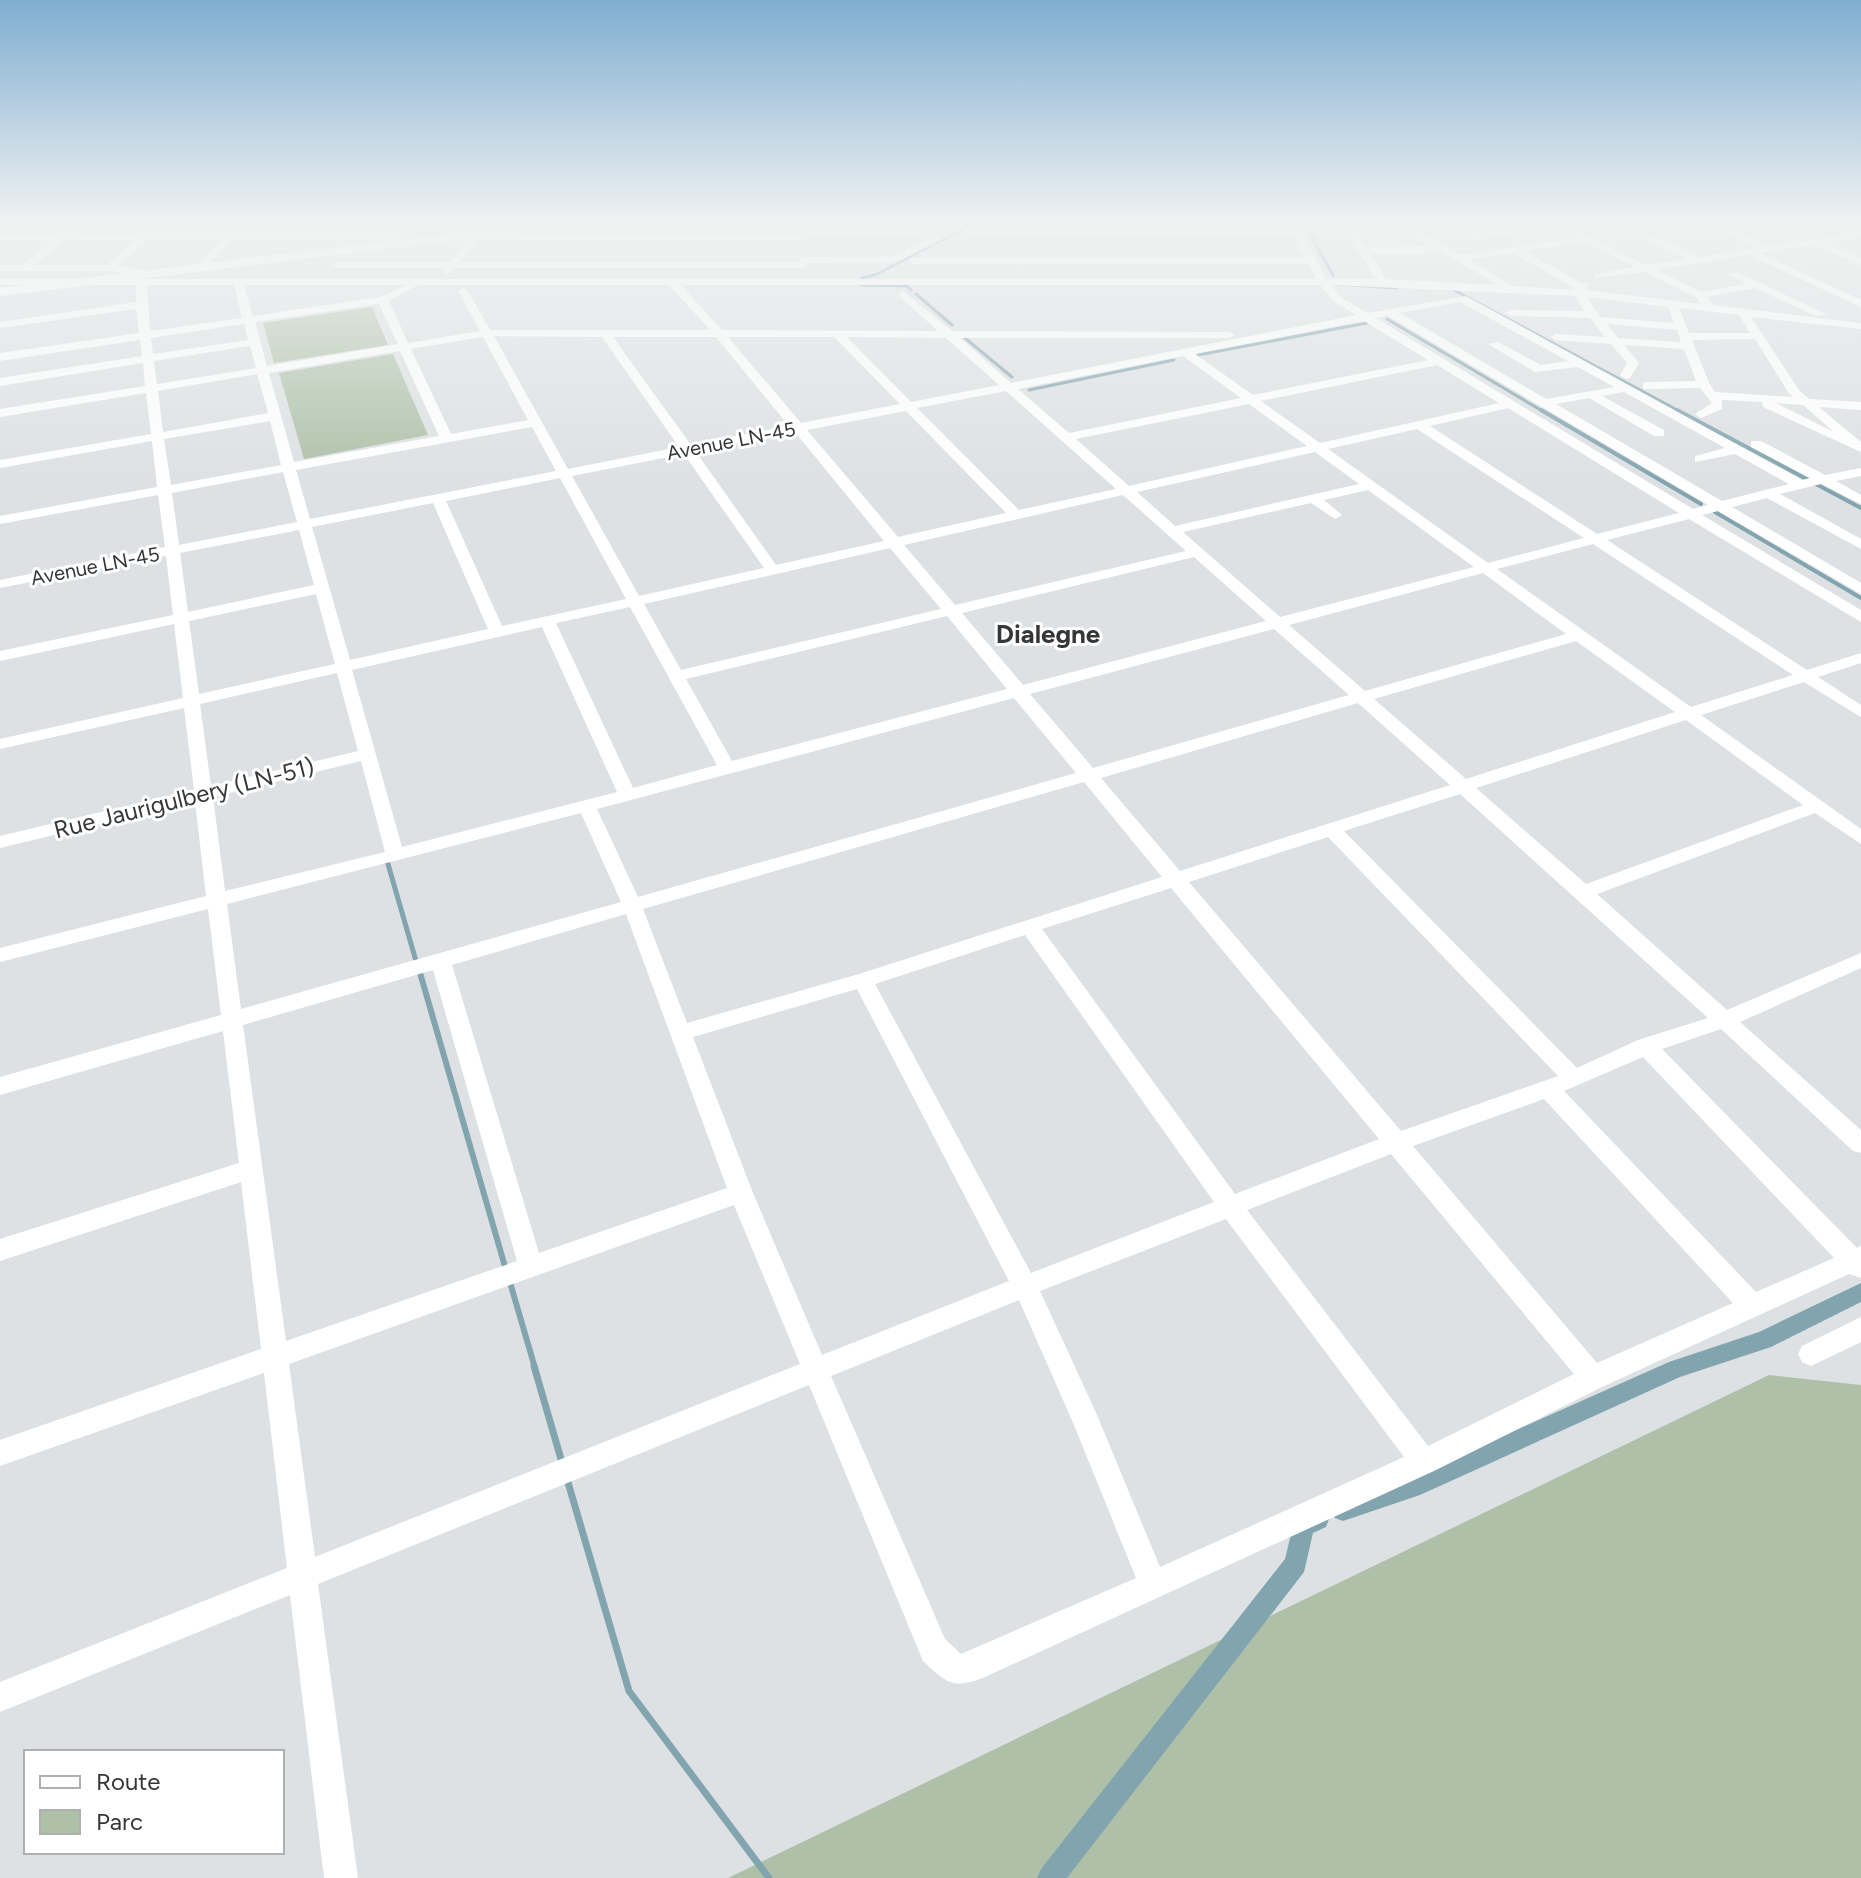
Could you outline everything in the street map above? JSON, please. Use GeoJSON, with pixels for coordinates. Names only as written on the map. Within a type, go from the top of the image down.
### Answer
{"type":"FeatureCollection","features":[{"type":"Feature","properties":{"kind":"street"},"geometry":{"type":"LineString","coordinates":[[0,325],[67,308]]}},
{"type":"Feature","properties":{"kind":"street"},"geometry":{"type":"LineString","coordinates":[[144,308],[341,1878]]}},
{"type":"Feature","properties":{"kind":"street"},"geometry":{"type":"LineString","coordinates":[[246,308],[395,855]]}},
{"type":"Feature","properties":{"kind":"street"},"geometry":{"type":"LineString","coordinates":[[0,357],[332,308]]}},
{"type":"Feature","properties":{"kind":"street"},"geometry":{"type":"LineString","coordinates":[[386,308],[446,438]]}},
{"type":"Feature","properties":{"kind":"street"},"geometry":{"type":"LineString","coordinates":[[473,308],[727,768]]}},
{"type":"Feature","properties":{"kind":"street"},"geometry":{"type":"LineString","coordinates":[[696,308],[1593,1378]]}},
{"type":"Feature","properties":{"kind":"street"},"geometry":{"type":"LineString","coordinates":[[919,308],[1583,892],[1861,1144]]}},
{"type":"Feature","properties":{"kind":"street"},"geometry":{"type":"LineString","coordinates":[[1351,308],[1861,617]]}},
{"type":"Feature","properties":{"kind":"street","name":"Avenue LN-45"},"geometry":{"type":"LineString","coordinates":[[0,584],[1405,308]]}},
{"type":"Feature","properties":{"kind":"street"},"geometry":{"type":"LineString","coordinates":[[1486,308],[1582,363],[1626,381],[1647,386],[1707,390],[1760,400],[1861,406]]}},
{"type":"Feature","properties":{"kind":"street"},"geometry":{"type":"LineString","coordinates":[[1501,308],[1556,337],[1674,413],[1697,419],[1812,482]]}},
{"type":"Feature","properties":{"kind":"street"},"geometry":{"type":"LineString","coordinates":[[1543,403],[1590,394],[1626,381],[1633,363],[1588,308]]}},
{"type":"Feature","properties":{"kind":"street"},"geometry":{"type":"LineString","coordinates":[[1638,440],[1697,419],[1718,406],[1707,390],[1683,337],[1674,308]]}},
{"type":"Feature","properties":{"kind":"street"},"geometry":{"type":"LineString","coordinates":[[1686,308],[1855,325],[1861,343]]}},
{"type":"Feature","properties":{"kind":"street"},"geometry":{"type":"LineString","coordinates":[[1712,308],[1744,315],[1804,403],[1840,430],[1842,436]]}},
{"type":"Feature","properties":{"kind":"street"},"geometry":{"type":"LineString","coordinates":[[1806,308],[1825,316]]}},
{"type":"Feature","properties":{"kind":"street"},"geometry":{"type":"LineString","coordinates":[[1799,318],[1825,316],[1855,308]]}},
{"type":"Feature","properties":{"kind":"street"},"geometry":{"type":"LineString","coordinates":[[1390,312],[1543,403],[1638,440],[1721,506],[1861,588]]}},
{"type":"Feature","properties":{"kind":"street"},"geometry":{"type":"LineString","coordinates":[[1511,313],[1594,318],[1683,337]]}},
{"type":"Feature","properties":{"kind":"street"},"geometry":{"type":"LineString","coordinates":[[0,413],[489,333],[717,331],[1273,335]]}},
{"type":"Feature","properties":{"kind":"street"},"geometry":{"type":"LineString","coordinates":[[604,332],[772,569]]}},
{"type":"Feature","properties":{"kind":"street"},"geometry":{"type":"LineString","coordinates":[[836,333],[1016,515]]}},
{"type":"Feature","properties":{"kind":"street"},"geometry":{"type":"LineString","coordinates":[[1458,352],[1532,336]]}},
{"type":"Feature","properties":{"kind":"street"},"geometry":{"type":"LineString","coordinates":[[1556,337],[1617,341],[1757,336]]}},
{"type":"Feature","properties":{"kind":"street"},"geometry":{"type":"LineString","coordinates":[[0,382],[255,342]]}},
{"type":"Feature","properties":{"kind":"street"},"geometry":{"type":"LineString","coordinates":[[1494,344],[1539,369]]}},
{"type":"Feature","properties":{"kind":"street"},"geometry":{"type":"LineString","coordinates":[[1185,352],[1861,838]]}},
{"type":"Feature","properties":{"kind":"street"},"geometry":{"type":"LineString","coordinates":[[1068,437],[1438,361]]}},
{"type":"Feature","properties":{"kind":"street"},"geometry":{"type":"LineString","coordinates":[[1497,376],[1582,363]]}},
{"type":"Feature","properties":{"kind":"street"},"geometry":{"type":"LineString","coordinates":[[1647,386],[1738,449],[1861,500]]}},
{"type":"Feature","properties":{"kind":"street"},"geometry":{"type":"LineString","coordinates":[[1590,394],[1637,421],[1674,413]]}},
{"type":"Feature","properties":{"kind":"street"},"geometry":{"type":"LineString","coordinates":[[1760,400],[1826,433],[1842,436],[1861,448]]}},
{"type":"Feature","properties":{"kind":"street"},"geometry":{"type":"LineString","coordinates":[[0,744],[1510,404]]}},
{"type":"Feature","properties":{"kind":"street"},"geometry":{"type":"LineString","coordinates":[[0,464],[275,416]]}},
{"type":"Feature","properties":{"kind":"street"},"geometry":{"type":"LineString","coordinates":[[1637,421],[1638,440]]}},
{"type":"Feature","properties":{"kind":"street"},"geometry":{"type":"LineString","coordinates":[[0,520],[537,422]]}},
{"type":"Feature","properties":{"kind":"street"},"geometry":{"type":"LineString","coordinates":[[1419,424],[1861,712]]}},
{"type":"Feature","properties":{"kind":"street"},"geometry":{"type":"LineString","coordinates":[[1700,459],[1738,449]]}},
{"type":"Feature","properties":{"kind":"street"},"geometry":{"type":"LineString","coordinates":[[0,955],[627,795],[1812,482],[1861,472]]}},
{"type":"Feature","properties":{"kind":"street"},"geometry":{"type":"LineString","coordinates":[[1174,530],[1372,485]]}},
{"type":"Feature","properties":{"kind":"street"},"geometry":{"type":"LineString","coordinates":[[1770,494],[1861,545]]}},
{"type":"Feature","properties":{"kind":"street"},"geometry":{"type":"LineString","coordinates":[[438,499],[496,631]]}},
{"type":"Feature","properties":{"kind":"street"},"geometry":{"type":"LineString","coordinates":[[1314,499],[1335,515]]}},
{"type":"Feature","properties":{"kind":"street"},"geometry":{"type":"LineString","coordinates":[[677,676],[1198,552]]}},
{"type":"Feature","properties":{"kind":"street"},"geometry":{"type":"LineString","coordinates":[[0,656],[322,588]]}},
{"type":"Feature","properties":{"kind":"street"},"geometry":{"type":"LineString","coordinates":[[547,620],[627,795]]}},
{"type":"Feature","properties":{"kind":"street"},"geometry":{"type":"LineString","coordinates":[[0,1086],[1579,635]]}},
{"type":"Feature","properties":{"kind":"street"},"geometry":{"type":"LineString","coordinates":[[679,1033],[863,980],[1861,658]]}},
{"type":"Feature","properties":{"kind":"street","name":"Rue Jaurigulbery (LN-51)"},"geometry":{"type":"LineString","coordinates":[[0,842],[368,754]]}},
{"type":"Feature","properties":{"kind":"street"},"geometry":{"type":"LineString","coordinates":[[586,805],[632,905],[741,1193],[934,1650],[956,1670],[974,1666],[1424,1462],[1593,1378],[1858,1262],[1646,1046]]}},
{"type":"Feature","properties":{"kind":"street"},"geometry":{"type":"LineString","coordinates":[[1583,892],[1817,806]]}},
{"type":"Feature","properties":{"kind":"street"},"geometry":{"type":"LineString","coordinates":[[1331,829],[1574,1079]]}},
{"type":"Feature","properties":{"kind":"street"},"geometry":{"type":"LineString","coordinates":[[1029,926],[1231,1207],[1424,1462]]}},
{"type":"Feature","properties":{"kind":"street"},"geometry":{"type":"LineString","coordinates":[[440,960],[531,1267]]}},
{"type":"Feature","properties":{"kind":"street"},"geometry":{"type":"LineString","coordinates":[[0,1697],[1025,1286],[1395,1143],[1574,1079],[1646,1046],[1725,1020],[1861,960]]}},
{"type":"Feature","properties":{"kind":"street"},"geometry":{"type":"LineString","coordinates":[[863,980],[1025,1286],[1087,1424],[1153,1585]]}},
{"type":"Feature","properties":{"kind":"street"},"geometry":{"type":"LineString","coordinates":[[1548,1089],[1753,1306]]}},
{"type":"Feature","properties":{"kind":"street"},"geometry":{"type":"LineString","coordinates":[[0,1250],[251,1169]]}},
{"type":"Feature","properties":{"kind":"street"},"geometry":{"type":"LineString","coordinates":[[0,1453],[741,1193]]}},
{"type":"Feature","properties":{"kind":"street"},"geometry":{"type":"LineString","coordinates":[[1811,1354],[1861,1329]]}},
{"type":"Feature","properties":{"kind":"green space"},"geometry":{"type":"Polygon","coordinates":[[[372,308],[388,345],[274,363],[263,323],[372,308]]]}},
{"type":"Feature","properties":{"kind":"green space"},"geometry":{"type":"Polygon","coordinates":[[[393,354],[428,435],[304,459],[279,373],[393,354]]]}},
{"type":"Feature","properties":{"kind":"green space"},"geometry":{"type":"Polygon","coordinates":[[[1769,1375],[1861,1385],[1861,1878],[728,1878],[1769,1375]]]}},
{"type":"Feature","properties":{"kind":"waterway"},"geometry":{"type":"LineString","coordinates":[[932,308],[952,325]]}},
{"type":"Feature","properties":{"kind":"waterway"},"geometry":{"type":"LineString","coordinates":[[1487,308],[1681,412]]}},
{"type":"Feature","properties":{"kind":"waterway"},"geometry":{"type":"LineString","coordinates":[[1387,319],[1544,412]]}},
{"type":"Feature","properties":{"kind":"waterway"},"geometry":{"type":"LineString","coordinates":[[1198,355],[1367,323]]}},
{"type":"Feature","properties":{"kind":"waterway"},"geometry":{"type":"LineString","coordinates":[[965,338],[1012,377]]}},
{"type":"Feature","properties":{"kind":"waterway"},"geometry":{"type":"LineString","coordinates":[[1029,390],[1174,360]]}},
{"type":"Feature","properties":{"kind":"waterway"},"geometry":{"type":"LineString","coordinates":[[1541,410],[1701,504]]}},
{"type":"Feature","properties":{"kind":"waterway"},"geometry":{"type":"LineString","coordinates":[[1677,410],[1861,508]]}},
{"type":"Feature","properties":{"kind":"waterway"},"geometry":{"type":"LineString","coordinates":[[1715,512],[1861,598]]}},
{"type":"Feature","properties":{"kind":"waterway"},"geometry":{"type":"LineString","coordinates":[[388,864],[418,968]]}},
{"type":"Feature","properties":{"kind":"waterway"},"geometry":{"type":"LineString","coordinates":[[418,966],[506,1270]]}},
{"type":"Feature","properties":{"kind":"waterway"},"geometry":{"type":"LineString","coordinates":[[509,1279],[535,1368]]}},
{"type":"Feature","properties":{"kind":"waterway"},"geometry":{"type":"LineString","coordinates":[[1343,1510],[1412,1487],[1676,1369],[1764,1340],[1861,1292]]}},
{"type":"Feature","properties":{"kind":"waterway"},"geometry":{"type":"LineString","coordinates":[[534,1366],[563,1466]]}},
{"type":"Feature","properties":{"kind":"waterway"},"geometry":{"type":"LineString","coordinates":[[567,1479],[629,1691],[769,1878]]}},
{"type":"Feature","properties":{"kind":"waterway"},"geometry":{"type":"LineString","coordinates":[[1050,1878],[1296,1564],[1303,1526],[1318,1519]]}},
{"type":"Feature","properties":{"kind":"district","name":"Dialegne"},"geometry":{"type":"Point","coordinates":[1048,634]}}]}
